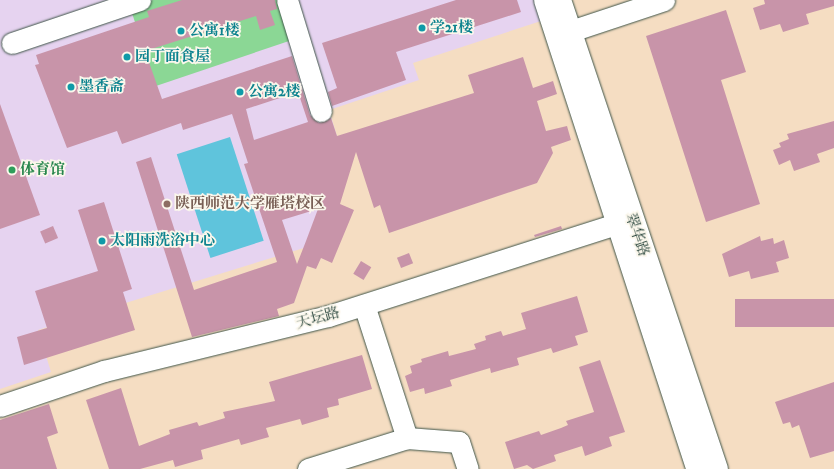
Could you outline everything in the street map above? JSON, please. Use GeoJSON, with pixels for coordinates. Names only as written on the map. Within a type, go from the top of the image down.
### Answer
{"type":"FeatureCollection","features":[{"type":"Feature","properties":{"kind":"main road","name":"翠华路"},"geometry":{"type":"LineString","coordinates":[[545,0],[625,223],[717,469]]}},
{"type":"Feature","properties":{"kind":"main road","name":"翠华路"},"geometry":{"type":"LineString","coordinates":[[560,0],[571,31],[697,469]]}},
{"type":"Feature","properties":{"kind":"street"},"geometry":{"type":"LineString","coordinates":[[12,43],[140,0]]}},
{"type":"Feature","properties":{"kind":"street"},"geometry":{"type":"LineString","coordinates":[[287,0],[321,111]]}},
{"type":"Feature","properties":{"kind":"street"},"geometry":{"type":"LineString","coordinates":[[571,31],[664,0]]}},
{"type":"Feature","properties":{"kind":"street","name":"天坛路"},"geometry":{"type":"LineString","coordinates":[[0,406],[104,371],[364,305],[625,223]]}},
{"type":"Feature","properties":{"kind":"street"},"geometry":{"type":"LineString","coordinates":[[364,305],[407,438]]}},
{"type":"Feature","properties":{"kind":"street"},"geometry":{"type":"LineString","coordinates":[[308,469],[407,438],[459,442],[468,469]]}},
{"type":"Feature","properties":{"kind":"shaded area","name":"陕西师范大学雁塔校区"},"geometry":{"type":"Polygon","coordinates":[[[0,0],[534,0],[541,21],[413,63],[419,80],[329,110],[346,166],[320,243],[38,330],[51,372],[0,389],[0,0]]]}},
{"type":"Feature","properties":{"kind":"green space"},"geometry":{"type":"Polygon","coordinates":[[[153,0],[279,0],[292,40],[156,86],[130,7],[153,0]]]}},
{"type":"Feature","properties":{"kind":"water"},"geometry":{"type":"Polygon","coordinates":[[[230,137],[264,241],[210,258],[177,154],[230,137]]]}},
{"type":"Feature","properties":{"kind":"building"},"geometry":{"type":"Polygon","coordinates":[[[182,0],[275,0],[277,9],[270,11],[275,25],[260,30],[256,16],[145,51],[162,99],[292,56],[310,115],[319,123],[331,118],[337,136],[474,93],[468,75],[523,57],[533,88],[553,81],[557,94],[537,101],[546,131],[567,126],[571,140],[551,147],[553,153],[537,183],[389,233],[380,205],[374,208],[356,152],[340,204],[354,210],[332,263],[321,258],[316,269],[307,266],[294,303],[277,309],[279,316],[192,337],[136,162],[151,157],[194,290],[277,262],[244,164],[248,163],[232,114],[183,130],[181,123],[122,144],[117,131],[67,148],[35,65],[39,64],[36,55],[149,17],[147,11],[182,0]],[[298,92],[246,109],[254,140],[308,122],[298,92]],[[318,209],[282,220],[297,264],[306,241],[318,209]]]}},
{"type":"Feature","properties":{"kind":"building","name":"学21楼"},"geometry":{"type":"Polygon","coordinates":[[[456,0],[517,0],[521,12],[396,52],[406,80],[332,106],[328,92],[337,88],[322,43],[456,0]]]}},
{"type":"Feature","properties":{"kind":"building"},"geometry":{"type":"Polygon","coordinates":[[[764,0],[834,0],[834,6],[806,14],[809,24],[783,32],[780,24],[760,30],[753,8],[765,4],[764,0]]]}},
{"type":"Feature","properties":{"kind":"building"},"geometry":{"type":"Polygon","coordinates":[[[726,10],[746,72],[721,80],[760,204],[706,222],[646,36],[726,10]]]}},
{"type":"Feature","properties":{"kind":"building","name":"体育馆"},"geometry":{"type":"Polygon","coordinates":[[[0,104],[40,215],[0,229],[0,104]]]}},
{"type":"Feature","properties":{"kind":"building"},"geometry":{"type":"Polygon","coordinates":[[[834,121],[834,148],[817,154],[820,162],[794,171],[790,160],[779,165],[773,150],[781,147],[779,143],[789,139],[787,134],[834,121]]]}},
{"type":"Feature","properties":{"kind":"building"},"geometry":{"type":"Polygon","coordinates":[[[104,202],[132,289],[123,292],[135,330],[24,365],[17,337],[47,328],[35,291],[98,271],[78,210],[104,202]]]}},
{"type":"Feature","properties":{"kind":"building"},"geometry":{"type":"Polygon","coordinates":[[[53,226],[58,238],[45,243],[40,231],[53,226]]]}},
{"type":"Feature","properties":{"kind":"building"},"geometry":{"type":"Polygon","coordinates":[[[561,226],[562,229],[535,237],[534,235],[561,226]]]}},
{"type":"Feature","properties":{"kind":"building"},"geometry":{"type":"Polygon","coordinates":[[[760,236],[761,241],[773,238],[774,244],[784,240],[789,258],[776,262],[779,272],[751,279],[749,271],[729,277],[722,254],[760,236]]]}},
{"type":"Feature","properties":{"kind":"building"},"geometry":{"type":"Polygon","coordinates":[[[409,253],[413,263],[401,268],[397,258],[409,253]]]}},
{"type":"Feature","properties":{"kind":"building"},"geometry":{"type":"Polygon","coordinates":[[[361,261],[371,267],[364,280],[353,274],[361,261]]]}},
{"type":"Feature","properties":{"kind":"building"},"geometry":{"type":"Polygon","coordinates":[[[577,296],[588,332],[575,336],[578,345],[553,353],[551,348],[517,358],[519,365],[491,373],[490,368],[450,380],[452,386],[425,394],[424,388],[410,392],[405,376],[412,373],[410,366],[422,362],[421,359],[448,351],[449,356],[476,349],[474,344],[486,340],[485,336],[501,331],[503,336],[526,329],[521,313],[577,296]]]}},
{"type":"Feature","properties":{"kind":"building"},"geometry":{"type":"Polygon","coordinates":[[[735,299],[834,299],[834,327],[735,327],[735,299]]]}},
{"type":"Feature","properties":{"kind":"building"},"geometry":{"type":"Polygon","coordinates":[[[362,355],[372,389],[338,399],[339,405],[327,408],[329,417],[302,425],[300,419],[266,428],[269,437],[241,445],[239,439],[201,450],[203,459],[175,467],[173,460],[140,469],[109,469],[86,400],[121,388],[139,446],[170,434],[169,430],[197,422],[199,426],[225,418],[223,412],[275,401],[269,382],[362,355]]]}},
{"type":"Feature","properties":{"kind":"building"},"geometry":{"type":"Polygon","coordinates":[[[600,360],[625,432],[609,437],[612,446],[585,456],[582,446],[554,455],[556,461],[533,469],[527,465],[514,469],[505,442],[539,431],[541,435],[568,425],[566,421],[594,412],[579,367],[600,360]]]}},
{"type":"Feature","properties":{"kind":"building"},"geometry":{"type":"Polygon","coordinates":[[[834,382],[834,451],[810,458],[799,425],[792,428],[790,422],[783,424],[775,402],[834,382]]]}},
{"type":"Feature","properties":{"kind":"building"},"geometry":{"type":"Polygon","coordinates":[[[49,404],[58,433],[47,437],[57,469],[0,469],[0,420],[49,404]]]}},
{"type":"Feature","properties":{"kind":"place","name":"学21楼"},"geometry":{"type":"Point","coordinates":[422,28]}},
{"type":"Feature","properties":{"kind":"place","name":"公寓1楼"},"geometry":{"type":"Point","coordinates":[181,31]}},
{"type":"Feature","properties":{"kind":"place","name":"园丁面食屋"},"geometry":{"type":"Point","coordinates":[127,57]}},
{"type":"Feature","properties":{"kind":"place","name":"墨香斋"},"geometry":{"type":"Point","coordinates":[71,87]}},
{"type":"Feature","properties":{"kind":"place","name":"公寓2楼"},"geometry":{"type":"Point","coordinates":[240,92]}},
{"type":"Feature","properties":{"kind":"place","name":"体育馆"},"geometry":{"type":"Point","coordinates":[12,170]}},
{"type":"Feature","properties":{"kind":"place","name":"陕西师范大学雁塔校区"},"geometry":{"type":"Point","coordinates":[167,204]}},
{"type":"Feature","properties":{"kind":"place","name":"太阳雨洗浴中心"},"geometry":{"type":"Point","coordinates":[102,241]}}]}
